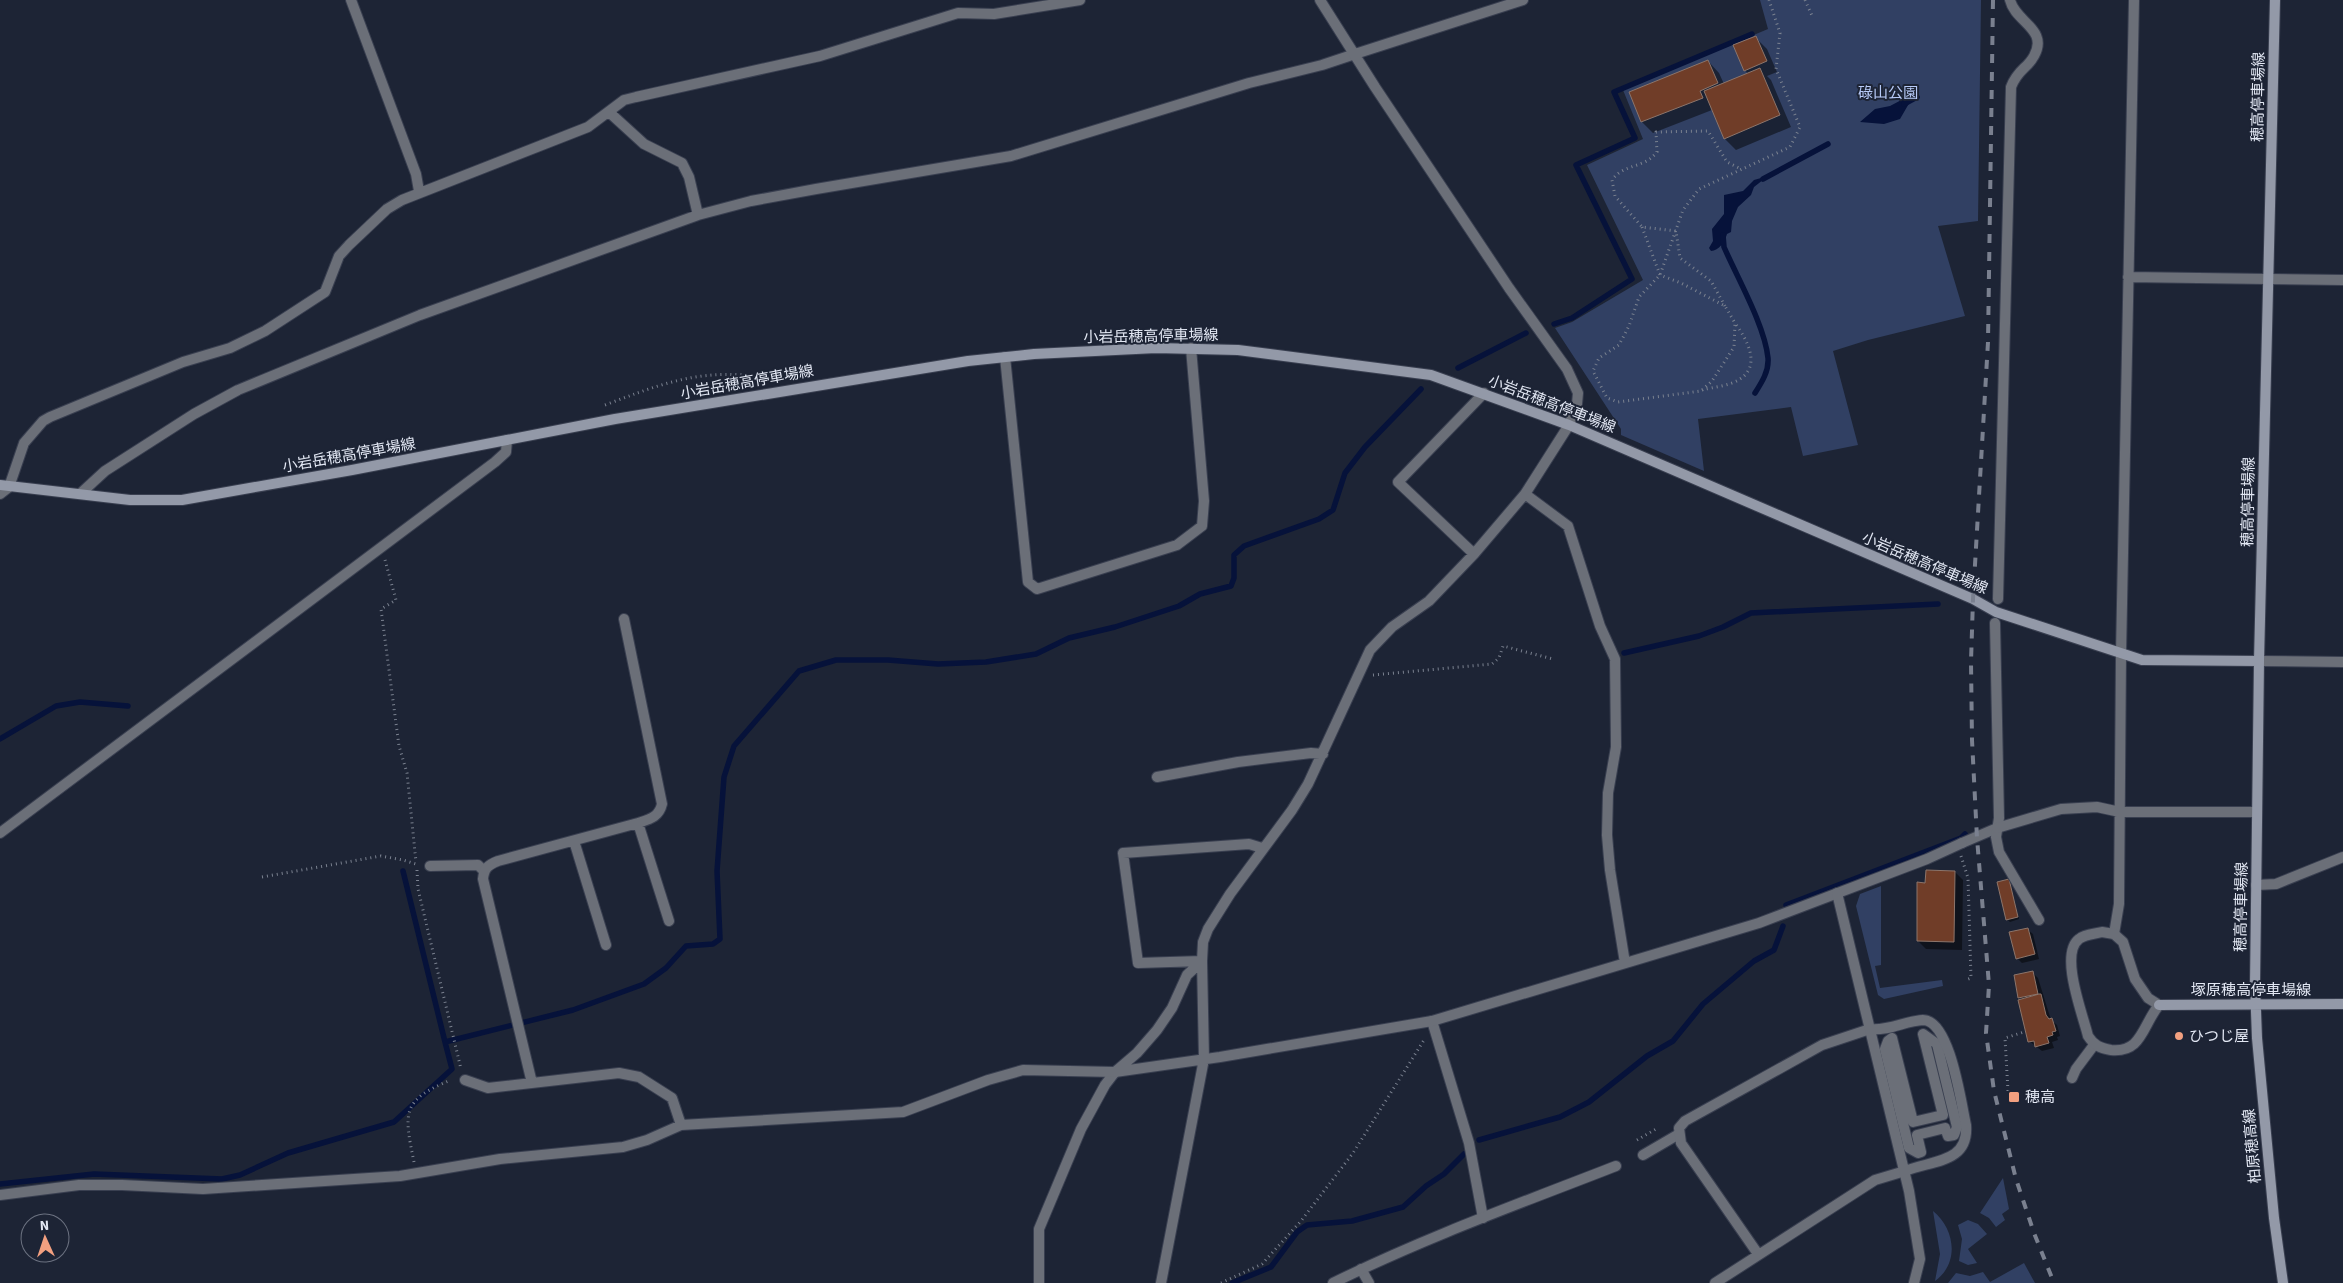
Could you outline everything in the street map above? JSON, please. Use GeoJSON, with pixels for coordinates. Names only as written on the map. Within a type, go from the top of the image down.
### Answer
{"type":"FeatureCollection","features":[{"type":"Feature","properties":{"kind":"main road","name":"穂高停車場線"},"geometry":{"type":"LineString","coordinates":[[2256,1005],[2259,661],[2275,0]]}},
{"type":"Feature","properties":{"kind":"main road","name":"小岩岳穂高停車場線"},"geometry":{"type":"LineString","coordinates":[[4,486],[130,500],[182,500],[352,470],[615,419],[968,361],[1156,348],[1238,350],[1431,375],[1484,393],[1569,425],[1973,599],[1996,612],[2122,654],[2142,660],[2259,661]]}},
{"type":"Feature","properties":{"kind":"main road","name":"塚原穂高停車場線"},"geometry":{"type":"LineString","coordinates":[[2159,1005],[2343,1004]]}},
{"type":"Feature","properties":{"kind":"main road","name":"柏原穂高線"},"geometry":{"type":"LineString","coordinates":[[2256,1005],[2257,1038],[2274,1218],[2283,1283]]}},
{"type":"Feature","properties":{"kind":"street"},"geometry":{"type":"LineString","coordinates":[[351,0],[416,174],[419,191]]}},
{"type":"Feature","properties":{"kind":"street"},"geometry":{"type":"LineString","coordinates":[[0,494],[24,443],[43,421],[183,362],[230,348],[265,331],[325,292],[339,256],[348,245],[388,209],[419,191],[588,126],[610,113],[624,100],[636,96],[820,56],[944,16],[967,13],[994,14],[1080,0]]}},
{"type":"Feature","properties":{"kind":"street"},"geometry":{"type":"LineString","coordinates":[[1161,1283],[1204,1059],[1202,942],[1208,929],[1262,848],[1292,810],[1323,754],[1370,650],[1380,638],[1429,601],[1474,554],[1526,494],[1569,425],[1577,404],[1578,393],[1567,370],[1499,272],[1320,0]]}},
{"type":"Feature","properties":{"kind":"street"},"geometry":{"type":"LineString","coordinates":[[80,494],[104,471],[194,414],[238,390],[420,315],[698,215],[751,201],[1011,156],[1249,83],[1322,65],[1523,0]]}},
{"type":"Feature","properties":{"kind":"street"},"geometry":{"type":"LineString","coordinates":[[1998,600],[2011,87],[2016,75],[2034,56],[2038,44],[2037,35],[2031,25],[2012,9],[2010,0]]}},
{"type":"Feature","properties":{"kind":"street"},"geometry":{"type":"LineString","coordinates":[[2114,934],[2119,904],[2134,0]]}},
{"type":"Feature","properties":{"kind":"street"},"geometry":{"type":"LineString","coordinates":[[610,113],[644,144],[682,163],[689,177],[698,215]]}},
{"type":"Feature","properties":{"kind":"street"},"geometry":{"type":"LineString","coordinates":[[2128,277],[2343,280]]}},
{"type":"Feature","properties":{"kind":"street"},"geometry":{"type":"LineString","coordinates":[[1005,357],[1028,582],[1037,589],[1177,545],[1202,526],[1204,501],[1191,348]]}},
{"type":"Feature","properties":{"kind":"street"},"geometry":{"type":"LineString","coordinates":[[1474,554],[1398,482],[1484,393]]}},
{"type":"Feature","properties":{"kind":"street"},"geometry":{"type":"LineString","coordinates":[[0,832],[495,462],[506,452],[507,440]]}},
{"type":"Feature","properties":{"kind":"street"},"geometry":{"type":"LineString","coordinates":[[1526,494],[1568,526],[1600,626],[1615,659],[1616,747],[1608,793],[1607,835],[1610,870],[1625,963]]}},
{"type":"Feature","properties":{"kind":"street"},"geometry":{"type":"LineString","coordinates":[[532,1083],[483,879],[484,871],[489,865],[498,861],[638,823],[653,818],[660,812],[662,804],[624,619]]}},
{"type":"Feature","properties":{"kind":"street"},"geometry":{"type":"LineString","coordinates":[[1995,623],[1996,837],[1999,852],[2039,920]]}},
{"type":"Feature","properties":{"kind":"street"},"geometry":{"type":"LineString","coordinates":[[2259,661],[2343,662]]}},
{"type":"Feature","properties":{"kind":"street"},"geometry":{"type":"LineString","coordinates":[[1157,777],[1238,762],[1311,753],[1323,754]]}},
{"type":"Feature","properties":{"kind":"street"},"geometry":{"type":"LineString","coordinates":[[0,1194],[79,1185],[203,1189],[400,1176],[500,1159],[623,1147],[647,1140],[681,1125],[903,1112],[988,1080],[1023,1070],[1115,1072],[1281,1048],[1433,1023],[1759,923],[1960,845],[1997,828],[2061,809],[2097,808],[2120,812],[2257,812]]}},
{"type":"Feature","properties":{"kind":"street"},"geometry":{"type":"LineString","coordinates":[[638,823],[669,921]]}},
{"type":"Feature","properties":{"kind":"street"},"geometry":{"type":"LineString","coordinates":[[574,841],[606,945]]}},
{"type":"Feature","properties":{"kind":"street"},"geometry":{"type":"LineString","coordinates":[[1202,961],[1138,963],[1123,853],[1249,844],[1262,848]]}},
{"type":"Feature","properties":{"kind":"street"},"geometry":{"type":"LineString","coordinates":[[2256,885],[2276,884],[2343,857]]}},
{"type":"Feature","properties":{"kind":"street"},"geometry":{"type":"LineString","coordinates":[[430,866],[478,865],[484,871]]}},
{"type":"Feature","properties":{"kind":"street"},"geometry":{"type":"LineString","coordinates":[[1837,893],[1905,1171],[1919,1242],[1920,1259],[1914,1283]]}},
{"type":"Feature","properties":{"kind":"street"},"geometry":{"type":"LineString","coordinates":[[2102,932],[2114,934],[2124,942],[2135,979],[2148,998],[2159,1005],[2148,1019],[2132,1048],[2119,1050],[2104,1049],[2094,1045],[2088,1036],[2070,965],[2072,950],[2079,939],[2102,932]]}},
{"type":"Feature","properties":{"kind":"street"},"geometry":{"type":"LineString","coordinates":[[1039,1283],[1039,1229],[1082,1129],[1105,1085],[1115,1072],[1137,1053],[1157,1030],[1172,1008],[1187,975],[1202,961]]}},
{"type":"Feature","properties":{"kind":"street"},"geometry":{"type":"LineString","coordinates":[[1715,1283],[1875,1180],[1956,1153],[1963,1147],[1967,1136],[1966,1125],[1946,1042],[1937,1027],[1929,1021],[1922,1020],[1880,1030],[1870,1029],[1822,1044],[1685,1122],[1679,1128],[1681,1143],[1758,1254]]}},
{"type":"Feature","properties":{"kind":"street"},"geometry":{"type":"LineString","coordinates":[[1433,1023],[1469,1142],[1483,1218]]}},
{"type":"Feature","properties":{"kind":"street"},"geometry":{"type":"LineString","coordinates":[[1923,1034],[1937,1044],[1957,1127],[1954,1134],[1948,1136],[1945,1128],[1917,1135],[1921,1152],[1918,1153],[1909,1148],[1885,1049],[1888,1041],[1892,1038],[1913,1122],[1943,1115],[1923,1034]]}},
{"type":"Feature","properties":{"kind":"street"},"geometry":{"type":"LineString","coordinates":[[2072,1078],[2076,1069],[2094,1045]]}},
{"type":"Feature","properties":{"kind":"street"},"geometry":{"type":"LineString","coordinates":[[465,1080],[488,1088],[619,1073],[639,1076],[672,1098],[681,1125]]}},
{"type":"Feature","properties":{"kind":"street"},"geometry":{"type":"LineString","coordinates":[[1643,1155],[1679,1134]]}},
{"type":"Feature","properties":{"kind":"street"},"geometry":{"type":"LineString","coordinates":[[1333,1283],[1361,1269],[1483,1218],[1616,1166]]}},
{"type":"Feature","properties":{"kind":"street"},"geometry":{"type":"LineString","coordinates":[[1361,1269],[1369,1283]]}},
{"type":"Feature","properties":{"kind":"path"},"geometry":{"type":"LineString","coordinates":[[1676,231],[1680,258],[1712,280],[1725,306],[1746,338],[1751,352],[1748,370],[1740,379],[1701,391],[1618,402],[1607,398],[1593,370],[1599,358],[1619,345],[1629,326],[1639,297],[1660,275],[1683,210],[1699,189],[1790,147],[1800,127],[1776,69],[1780,33],[1769,0]]}},
{"type":"Feature","properties":{"kind":"path"},"geometry":{"type":"LineString","coordinates":[[1805,0],[1813,18]]}},
{"type":"Feature","properties":{"kind":"path"},"geometry":{"type":"LineString","coordinates":[[1725,306],[1681,283],[1660,275],[1642,227],[1615,196],[1612,180],[1618,172],[1650,161],[1657,152],[1656,132],[1708,132],[1727,162],[1742,170]]}},
{"type":"Feature","properties":{"kind":"path"},"geometry":{"type":"LineString","coordinates":[[1642,227],[1676,231]]}},
{"type":"Feature","properties":{"kind":"path"},"geometry":{"type":"LineString","coordinates":[[1701,391],[1712,381],[1734,347],[1735,323]]}},
{"type":"Feature","properties":{"kind":"path"},"geometry":{"type":"LineString","coordinates":[[596,408],[672,381],[690,377],[725,374],[766,377],[775,380]]}},
{"type":"Feature","properties":{"kind":"path"},"geometry":{"type":"LineString","coordinates":[[1358,677],[1492,664],[1499,658],[1503,646],[1553,659]]}},
{"type":"Feature","properties":{"kind":"path"},"geometry":{"type":"LineString","coordinates":[[1960,845],[1968,878],[1971,978],[1966,980]]}},
{"type":"Feature","properties":{"kind":"path"},"geometry":{"type":"LineString","coordinates":[[262,877],[381,856],[404,860],[416,865],[430,866]]}},
{"type":"Feature","properties":{"kind":"path"},"geometry":{"type":"LineString","coordinates":[[1221,1283],[1262,1264],[1301,1221],[1353,1153],[1433,1023]]}},
{"type":"Feature","properties":{"kind":"path"},"geometry":{"type":"LineString","coordinates":[[2008,1091],[2005,1038],[2024,1032]]}},
{"type":"Feature","properties":{"kind":"green space","name":"碌山公園"},"geometry":{"type":"Polygon","coordinates":[[[1760,0],[1981,0],[1978,221],[1938,226],[1965,316],[1868,340],[1833,351],[1858,445],[1803,456],[1791,407],[1698,419],[1704,471],[1621,435],[1621,429],[1555,328],[1572,322],[1643,280],[1587,165],[1643,139],[1623,90],[1768,29],[1760,0]]]}},
{"type":"Feature","properties":{"kind":"green space"},"geometry":{"type":"Polygon","coordinates":[[[1881,886],[1881,965],[1875,966],[1880,988],[1942,980],[1943,986],[1884,999],[1878,995],[1856,906],[1860,894],[1881,886]]]}},
{"type":"Feature","properties":{"kind":"green space"},"geometry":{"type":"Polygon","coordinates":[[[2003,1178],[2009,1209],[2002,1214],[2005,1220],[1996,1227],[1989,1218],[1980,1213],[2003,1178]]]}},
{"type":"Feature","properties":{"kind":"green space"},"geometry":{"type":"Polygon","coordinates":[[[1933,1211],[1946,1227],[1952,1246],[1948,1265],[1943,1274],[1935,1281],[1940,1254],[1933,1211]]]}},
{"type":"Feature","properties":{"kind":"green space"},"geometry":{"type":"Polygon","coordinates":[[[1968,1220],[1978,1224],[1987,1234],[1968,1249],[1977,1263],[1968,1265],[1959,1261],[1962,1239],[1958,1225],[1968,1220]]]}},
{"type":"Feature","properties":{"kind":"green space"},"geometry":{"type":"Polygon","coordinates":[[[2024,1263],[2035,1283],[1948,1283],[1956,1273],[1970,1276],[1983,1272],[1990,1282],[2024,1263]]]}},
{"type":"Feature","properties":{"kind":"shaded area"},"geometry":{"type":"Polygon","coordinates":[[[1909,96],[1911,100],[1900,119],[1884,124],[1860,122],[1875,109],[1890,106],[1909,96]]]}},
{"type":"Feature","properties":{"kind":"shaded area"},"geometry":{"type":"Polygon","coordinates":[[[1768,176],[1754,187],[1751,195],[1738,207],[1732,221],[1731,232],[1727,234],[1719,247],[1711,251],[1709,248],[1713,241],[1712,229],[1724,214],[1724,195],[1743,191],[1754,180],[1768,176]]]}},
{"type":"Feature","properties":{"kind":"building"},"geometry":{"type":"Polygon","coordinates":[[[1756,36],[1767,61],[1744,71],[1733,45],[1756,36]]]}},
{"type":"Feature","properties":{"kind":"building"},"geometry":{"type":"Polygon","coordinates":[[[1708,60],[1718,83],[1700,91],[1703,98],[1641,122],[1629,92],[1708,60]]]}},
{"type":"Feature","properties":{"kind":"building"},"geometry":{"type":"Polygon","coordinates":[[[1760,68],[1780,115],[1724,139],[1704,91],[1760,68]]]}},
{"type":"Feature","properties":{"kind":"building"},"geometry":{"type":"Polygon","coordinates":[[[1926,870],[1955,871],[1954,942],[1917,941],[1917,882],[1925,883],[1926,870]]]}},
{"type":"Feature","properties":{"kind":"building"},"geometry":{"type":"Polygon","coordinates":[[[2009,879],[2018,917],[2006,920],[1997,882],[2009,879]]]}},
{"type":"Feature","properties":{"kind":"building"},"geometry":{"type":"Polygon","coordinates":[[[2028,928],[2035,954],[2016,959],[2009,932],[2028,928]]]}},
{"type":"Feature","properties":{"kind":"building"},"geometry":{"type":"Polygon","coordinates":[[[2033,971],[2038,994],[2018,998],[2014,975],[2033,971]]]}},
{"type":"Feature","properties":{"kind":"building","name":"穂高"},"geometry":{"type":"Polygon","coordinates":[[[2041,994],[2046,1015],[2049,1019],[2052,1018],[2056,1031],[2052,1032],[2053,1035],[2047,1037],[2049,1043],[2035,1047],[2034,1041],[2028,1042],[2018,1000],[2041,994]]]}},
{"type":"Feature","properties":{"kind":"waterway"},"geometry":{"type":"LineString","coordinates":[[1554,324],[1572,318],[1632,279],[1576,165],[1635,138],[1614,92],[1752,34]]}},
{"type":"Feature","properties":{"kind":"waterway"},"geometry":{"type":"LineString","coordinates":[[1904,104],[1917,97]]}},
{"type":"Feature","properties":{"kind":"waterway"},"geometry":{"type":"LineString","coordinates":[[1763,179],[1828,144]]}},
{"type":"Feature","properties":{"kind":"waterway"},"geometry":{"type":"LineString","coordinates":[[1723,235],[1724,247],[1750,302],[1766,345],[1768,358],[1766,372],[1755,393]]}},
{"type":"Feature","properties":{"kind":"waterway"},"geometry":{"type":"LineString","coordinates":[[1458,368],[1526,333]]}},
{"type":"Feature","properties":{"kind":"waterway"},"geometry":{"type":"LineString","coordinates":[[0,1184],[94,1174],[222,1179],[240,1175],[288,1153],[394,1122],[452,1069],[445,1042],[573,1010],[644,984],[666,968],[686,946],[713,944],[720,939],[717,871],[724,777],[734,746],[799,671],[836,660],[888,660],[938,664],[986,662],[1036,654],[1069,638],[1115,627],[1179,606],[1200,594],[1231,586],[1234,578],[1234,555],[1244,546],[1319,519],[1333,510],[1345,473],[1365,447],[1421,389]]}},
{"type":"Feature","properties":{"kind":"waterway"},"geometry":{"type":"LineString","coordinates":[[1624,653],[1699,636],[1751,613],[1938,604]]}},
{"type":"Feature","properties":{"kind":"waterway"},"geometry":{"type":"LineString","coordinates":[[0,739],[56,706],[80,702],[128,706]]}},
{"type":"Feature","properties":{"kind":"waterway"},"geometry":{"type":"LineString","coordinates":[[1786,905],[1961,838],[1965,834]]}},
{"type":"Feature","properties":{"kind":"waterway"},"geometry":{"type":"LineString","coordinates":[[403,871],[445,1042]]}},
{"type":"Feature","properties":{"kind":"waterway"},"geometry":{"type":"LineString","coordinates":[[1479,1140],[1560,1117],[1589,1102],[1647,1056],[1673,1041],[1703,1004],[1754,961],[1774,950],[1783,926]]}},
{"type":"Feature","properties":{"kind":"waterway"},"geometry":{"type":"LineString","coordinates":[[1232,1283],[1271,1267],[1297,1232],[1307,1225],[1352,1221],[1403,1207],[1426,1186],[1444,1174],[1464,1154]]}},
{"type":"Feature","properties":{"kind":"railway"},"geometry":{"type":"LineString","coordinates":[[1993,0],[1988,342],[1973,599],[1971,662],[1972,740],[1977,838],[1989,985],[1986,1033],[1994,1091],[2016,1179],[2034,1233],[2054,1283]]}},
{"type":"Feature","properties":{"kind":"place","name":"ひつじ屋"},"geometry":{"type":"Point","coordinates":[2179,1036]}},
{"type":"Feature","properties":{"kind":"place","name":"穂高"},"geometry":{"type":"Point","coordinates":[2014,1097]}}]}
